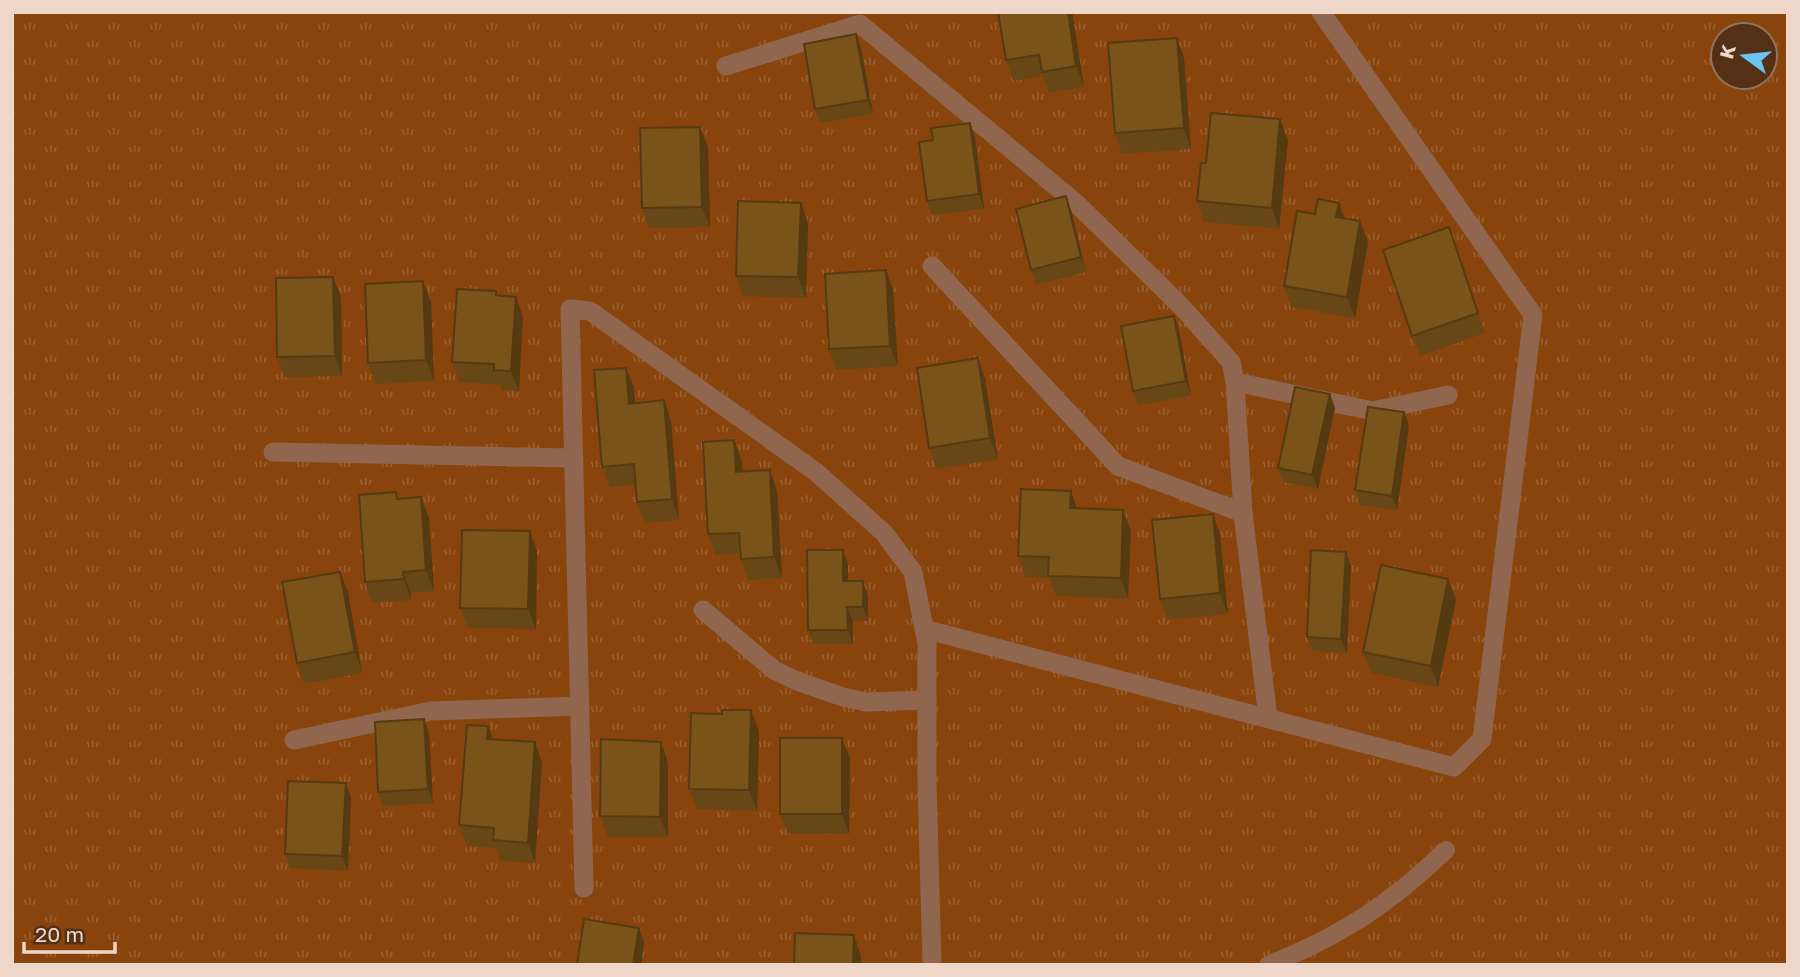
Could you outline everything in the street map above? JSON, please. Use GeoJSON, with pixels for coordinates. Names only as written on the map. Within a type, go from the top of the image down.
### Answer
{"type":"FeatureCollection","features":[{"type":"Feature","properties":{"kind":"street"},"geometry":{"type":"LineString","coordinates":[[924,629],[1454,767],[1482,739],[1533,315],[1321,12]]}},
{"type":"Feature","properties":{"kind":"street"},"geometry":{"type":"LineString","coordinates":[[726,66],[860,24],[1076,203],[1181,306],[1231,362],[1235,382],[1243,513],[1268,718]]}},
{"type":"Feature","properties":{"kind":"street"},"geometry":{"type":"LineString","coordinates":[[932,266],[1118,466],[1243,513]]}},
{"type":"Feature","properties":{"kind":"street"},"geometry":{"type":"LineString","coordinates":[[584,888],[570,309],[590,312],[816,472],[884,533],[913,572],[927,644],[932,965]]}},
{"type":"Feature","properties":{"kind":"street"},"geometry":{"type":"LineString","coordinates":[[1235,382],[1373,411],[1448,395]]}},
{"type":"Feature","properties":{"kind":"street"},"geometry":{"type":"LineString","coordinates":[[273,452],[574,458]]}},
{"type":"Feature","properties":{"kind":"street"},"geometry":{"type":"LineString","coordinates":[[703,610],[774,670],[797,681],[866,702],[927,700]]}},
{"type":"Feature","properties":{"kind":"street"},"geometry":{"type":"LineString","coordinates":[[295,740],[431,711],[580,706]]}},
{"type":"Feature","properties":{"kind":"lane"},"geometry":{"type":"LineString","coordinates":[[1268,965],[1317,944],[1356,923],[1388,902],[1446,850]]}},
{"type":"Feature","properties":{"kind":"green space"},"geometry":{"type":"Polygon","coordinates":[[[12,12],[1788,12],[1788,965],[12,965],[12,12]]]}},
{"type":"Feature","properties":{"kind":"building"},"geometry":{"type":"Polygon","coordinates":[[[998,12],[1068,12],[1076,66],[1042,72],[1039,55],[1006,60],[998,12]]]}},
{"type":"Feature","properties":{"kind":"building"},"geometry":{"type":"Polygon","coordinates":[[[856,34],[868,100],[815,109],[804,44],[856,34]]]}},
{"type":"Feature","properties":{"kind":"building"},"geometry":{"type":"Polygon","coordinates":[[[1177,38],[1184,128],[1115,133],[1108,43],[1177,38]]]}},
{"type":"Feature","properties":{"kind":"building"},"geometry":{"type":"Polygon","coordinates":[[[1211,113],[1280,119],[1272,208],[1197,201],[1201,163],[1206,163],[1211,113]]]}},
{"type":"Feature","properties":{"kind":"building"},"geometry":{"type":"Polygon","coordinates":[[[970,123],[979,194],[927,201],[919,142],[933,140],[931,128],[970,123]]]}},
{"type":"Feature","properties":{"kind":"building"},"geometry":{"type":"Polygon","coordinates":[[[700,127],[702,207],[642,208],[640,128],[700,127]]]}},
{"type":"Feature","properties":{"kind":"building"},"geometry":{"type":"Polygon","coordinates":[[[1066,196],[1081,257],[1031,270],[1016,209],[1066,196]]]}},
{"type":"Feature","properties":{"kind":"building"},"geometry":{"type":"Polygon","coordinates":[[[1318,199],[1339,203],[1336,217],[1360,221],[1347,297],[1284,286],[1297,211],[1315,214],[1318,199]]]}},
{"type":"Feature","properties":{"kind":"building"},"geometry":{"type":"Polygon","coordinates":[[[738,201],[801,203],[798,277],[736,276],[738,201]]]}},
{"type":"Feature","properties":{"kind":"building"},"geometry":{"type":"Polygon","coordinates":[[[1449,227],[1478,313],[1412,336],[1383,250],[1449,227]]]}},
{"type":"Feature","properties":{"kind":"building"},"geometry":{"type":"Polygon","coordinates":[[[886,270],[890,346],[829,349],[825,274],[886,270]]]}},
{"type":"Feature","properties":{"kind":"building"},"geometry":{"type":"Polygon","coordinates":[[[333,277],[335,356],[277,357],[276,278],[333,277]]]}},
{"type":"Feature","properties":{"kind":"building"},"geometry":{"type":"Polygon","coordinates":[[[423,281],[426,360],[368,363],[365,284],[423,281]]]}},
{"type":"Feature","properties":{"kind":"building"},"geometry":{"type":"Polygon","coordinates":[[[457,289],[496,291],[496,295],[516,297],[511,371],[494,370],[494,364],[452,362],[457,289]]]}},
{"type":"Feature","properties":{"kind":"building"},"geometry":{"type":"Polygon","coordinates":[[[1174,316],[1186,381],[1133,391],[1121,326],[1174,316]]]}},
{"type":"Feature","properties":{"kind":"building"},"geometry":{"type":"Polygon","coordinates":[[[978,358],[990,438],[929,448],[917,368],[978,358]]]}},
{"type":"Feature","properties":{"kind":"building"},"geometry":{"type":"Polygon","coordinates":[[[626,368],[629,404],[664,400],[672,499],[637,502],[634,464],[602,467],[594,370],[626,368]]]}},
{"type":"Feature","properties":{"kind":"building"},"geometry":{"type":"Polygon","coordinates":[[[1295,387],[1330,394],[1312,475],[1278,468],[1295,387]]]}},
{"type":"Feature","properties":{"kind":"building"},"geometry":{"type":"Polygon","coordinates":[[[1368,407],[1404,412],[1392,496],[1355,490],[1368,407]]]}},
{"type":"Feature","properties":{"kind":"building"},"geometry":{"type":"Polygon","coordinates":[[[734,440],[736,472],[770,470],[774,557],[741,559],[739,533],[708,534],[703,442],[734,440]]]}},
{"type":"Feature","properties":{"kind":"building"},"geometry":{"type":"Polygon","coordinates":[[[1021,489],[1071,491],[1070,508],[1123,510],[1121,578],[1048,576],[1049,557],[1018,556],[1021,489]]]}},
{"type":"Feature","properties":{"kind":"building"},"geometry":{"type":"Polygon","coordinates":[[[396,492],[397,499],[421,497],[426,570],[403,572],[404,579],[365,582],[359,495],[396,492]]]}},
{"type":"Feature","properties":{"kind":"building"},"geometry":{"type":"Polygon","coordinates":[[[1213,514],[1220,593],[1160,599],[1152,520],[1213,514]]]}},
{"type":"Feature","properties":{"kind":"building"},"geometry":{"type":"Polygon","coordinates":[[[462,530],[530,531],[528,609],[460,608],[462,530]]]}},
{"type":"Feature","properties":{"kind":"building"},"geometry":{"type":"Polygon","coordinates":[[[807,550],[843,550],[843,581],[863,581],[863,607],[847,607],[848,630],[808,630],[807,550]]]}},
{"type":"Feature","properties":{"kind":"building"},"geometry":{"type":"Polygon","coordinates":[[[1311,550],[1346,552],[1341,639],[1307,637],[1311,550]]]}},
{"type":"Feature","properties":{"kind":"building"},"geometry":{"type":"Polygon","coordinates":[[[1381,565],[1448,579],[1431,666],[1363,652],[1381,565]]]}},
{"type":"Feature","properties":{"kind":"building"},"geometry":{"type":"Polygon","coordinates":[[[340,572],[355,652],[297,663],[282,582],[340,572]]]}},
{"type":"Feature","properties":{"kind":"building"},"geometry":{"type":"Polygon","coordinates":[[[722,710],[751,710],[749,790],[689,789],[691,713],[722,714],[722,710]]]}},
{"type":"Feature","properties":{"kind":"building"},"geometry":{"type":"Polygon","coordinates":[[[424,719],[428,789],[378,792],[375,722],[424,719]]]}},
{"type":"Feature","properties":{"kind":"building"},"geometry":{"type":"Polygon","coordinates":[[[467,725],[488,726],[487,739],[535,742],[528,843],[493,840],[494,828],[459,825],[467,725]]]}},
{"type":"Feature","properties":{"kind":"building"},"geometry":{"type":"Polygon","coordinates":[[[780,738],[842,738],[842,814],[780,814],[780,738]]]}},
{"type":"Feature","properties":{"kind":"building"},"geometry":{"type":"Polygon","coordinates":[[[601,739],[661,742],[660,817],[600,816],[601,739]]]}},
{"type":"Feature","properties":{"kind":"building"},"geometry":{"type":"Polygon","coordinates":[[[288,781],[346,783],[342,856],[285,854],[288,781]]]}},
{"type":"Feature","properties":{"kind":"building"},"geometry":{"type":"Polygon","coordinates":[[[584,919],[639,928],[633,965],[577,965],[584,919]]]}},
{"type":"Feature","properties":{"kind":"building"},"geometry":{"type":"Polygon","coordinates":[[[795,933],[854,935],[853,965],[794,965],[795,933]]]}}]}
